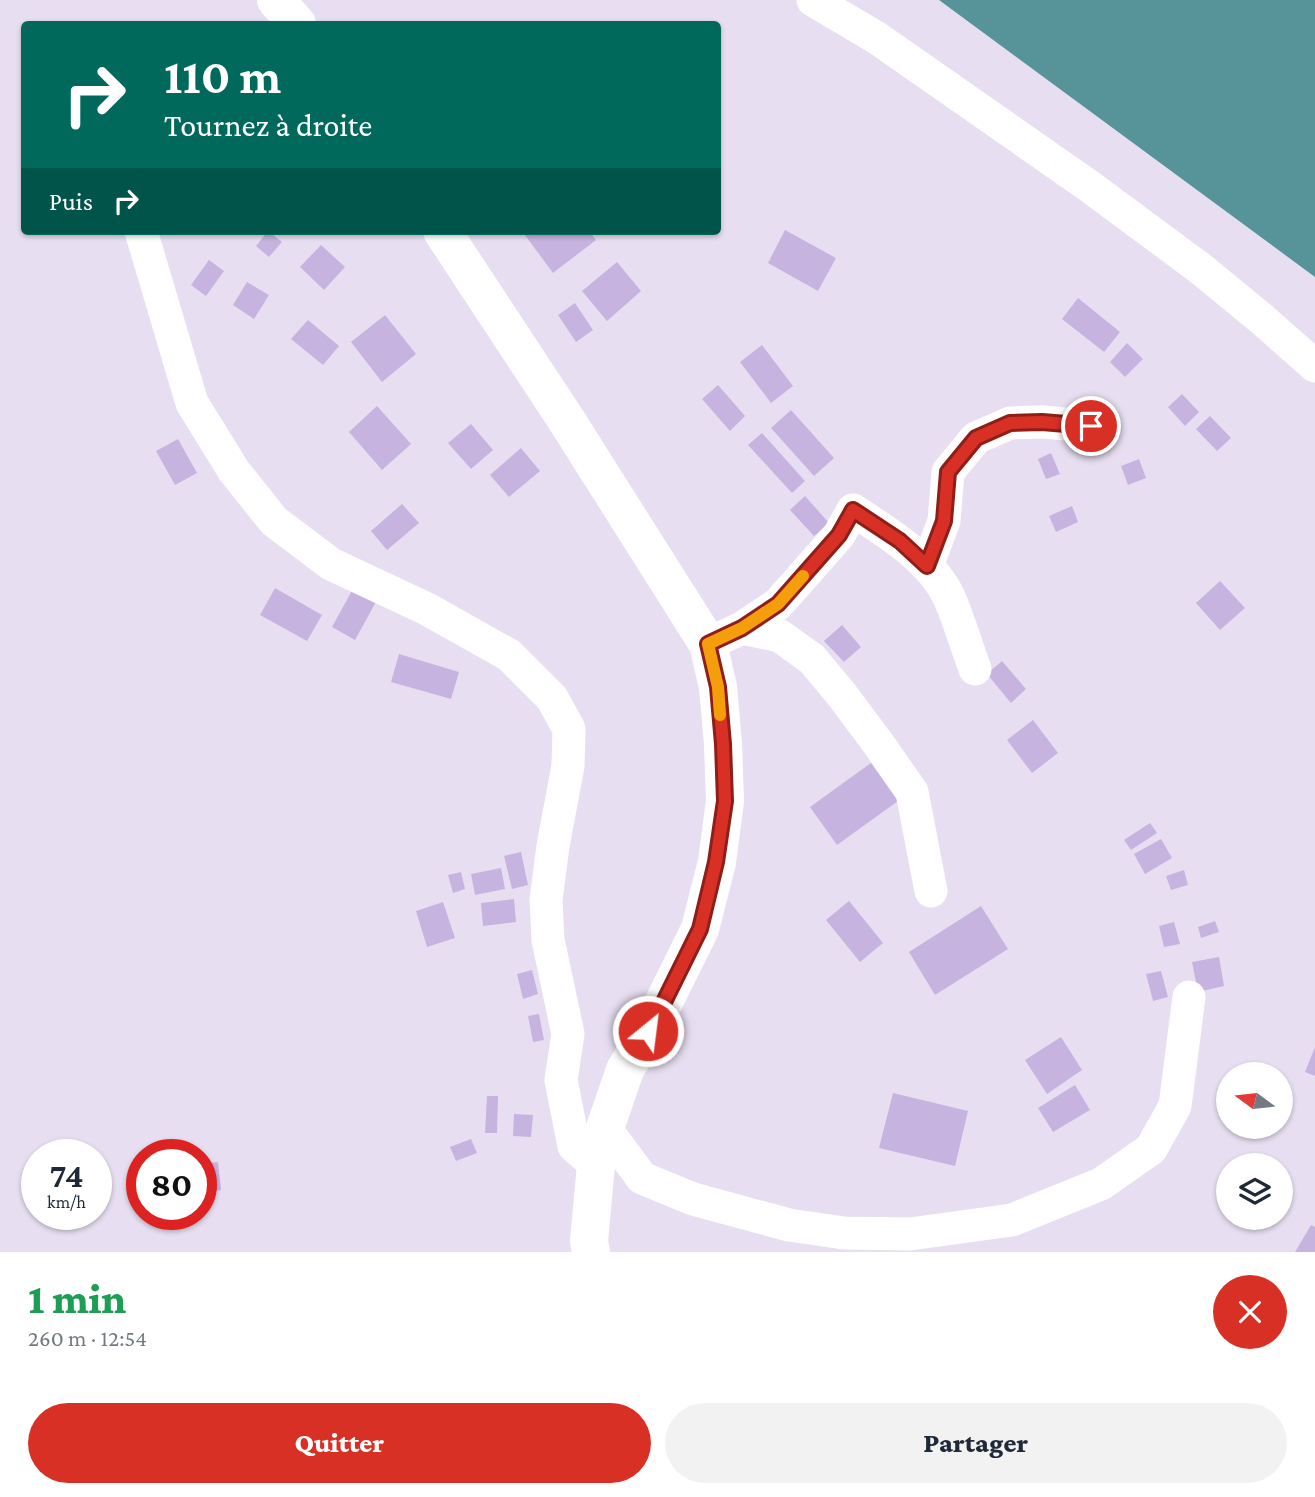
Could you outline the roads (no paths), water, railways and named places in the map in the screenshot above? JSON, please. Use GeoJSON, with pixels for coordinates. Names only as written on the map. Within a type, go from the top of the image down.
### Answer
{"type":"FeatureCollection","features":[{"type":"Feature","properties":{"kind":"highway"},"geometry":{"type":"LineString","coordinates":[[276,0],[294,21]]}},
{"type":"Feature","properties":{"kind":"highway"},"geometry":{"type":"LineString","coordinates":[[445,235],[581,442],[725,636],[718,687],[725,801],[716,862],[700,929],[659,1012],[625,1070],[605,1128],[596,1165],[589,1241],[591,1252]]}},
{"type":"Feature","properties":{"kind":"street"},"geometry":{"type":"LineString","coordinates":[[813,0],[877,38],[1089,186],[1201,269],[1315,366]]}},
{"type":"Feature","properties":{"kind":"street"},"geometry":{"type":"LineString","coordinates":[[142,235],[192,403],[234,471],[274,521],[331,564],[427,609],[509,655],[552,698],[569,729],[568,766],[546,900],[547,927],[568,1034],[561,1080],[574,1146],[596,1165]]}},
{"type":"Feature","properties":{"kind":"street"},"geometry":{"type":"LineString","coordinates":[[927,566],[944,521],[948,472],[976,438],[1010,423],[1042,422],[1091,426]]}},
{"type":"Feature","properties":{"kind":"street"},"geometry":{"type":"LineString","coordinates":[[725,636],[778,604],[839,535],[853,510],[900,541],[927,566],[948,595],[975,669]]}},
{"type":"Feature","properties":{"kind":"street"},"geometry":{"type":"LineString","coordinates":[[725,636],[780,636],[812,659],[842,695],[912,792],[931,891]]}},
{"type":"Feature","properties":{"kind":"street"},"geometry":{"type":"LineString","coordinates":[[605,1128],[642,1178],[693,1199],[789,1225],[844,1233],[910,1234],[1012,1220],[1101,1184],[1151,1149],[1175,1106],[1189,997]]}}]}
